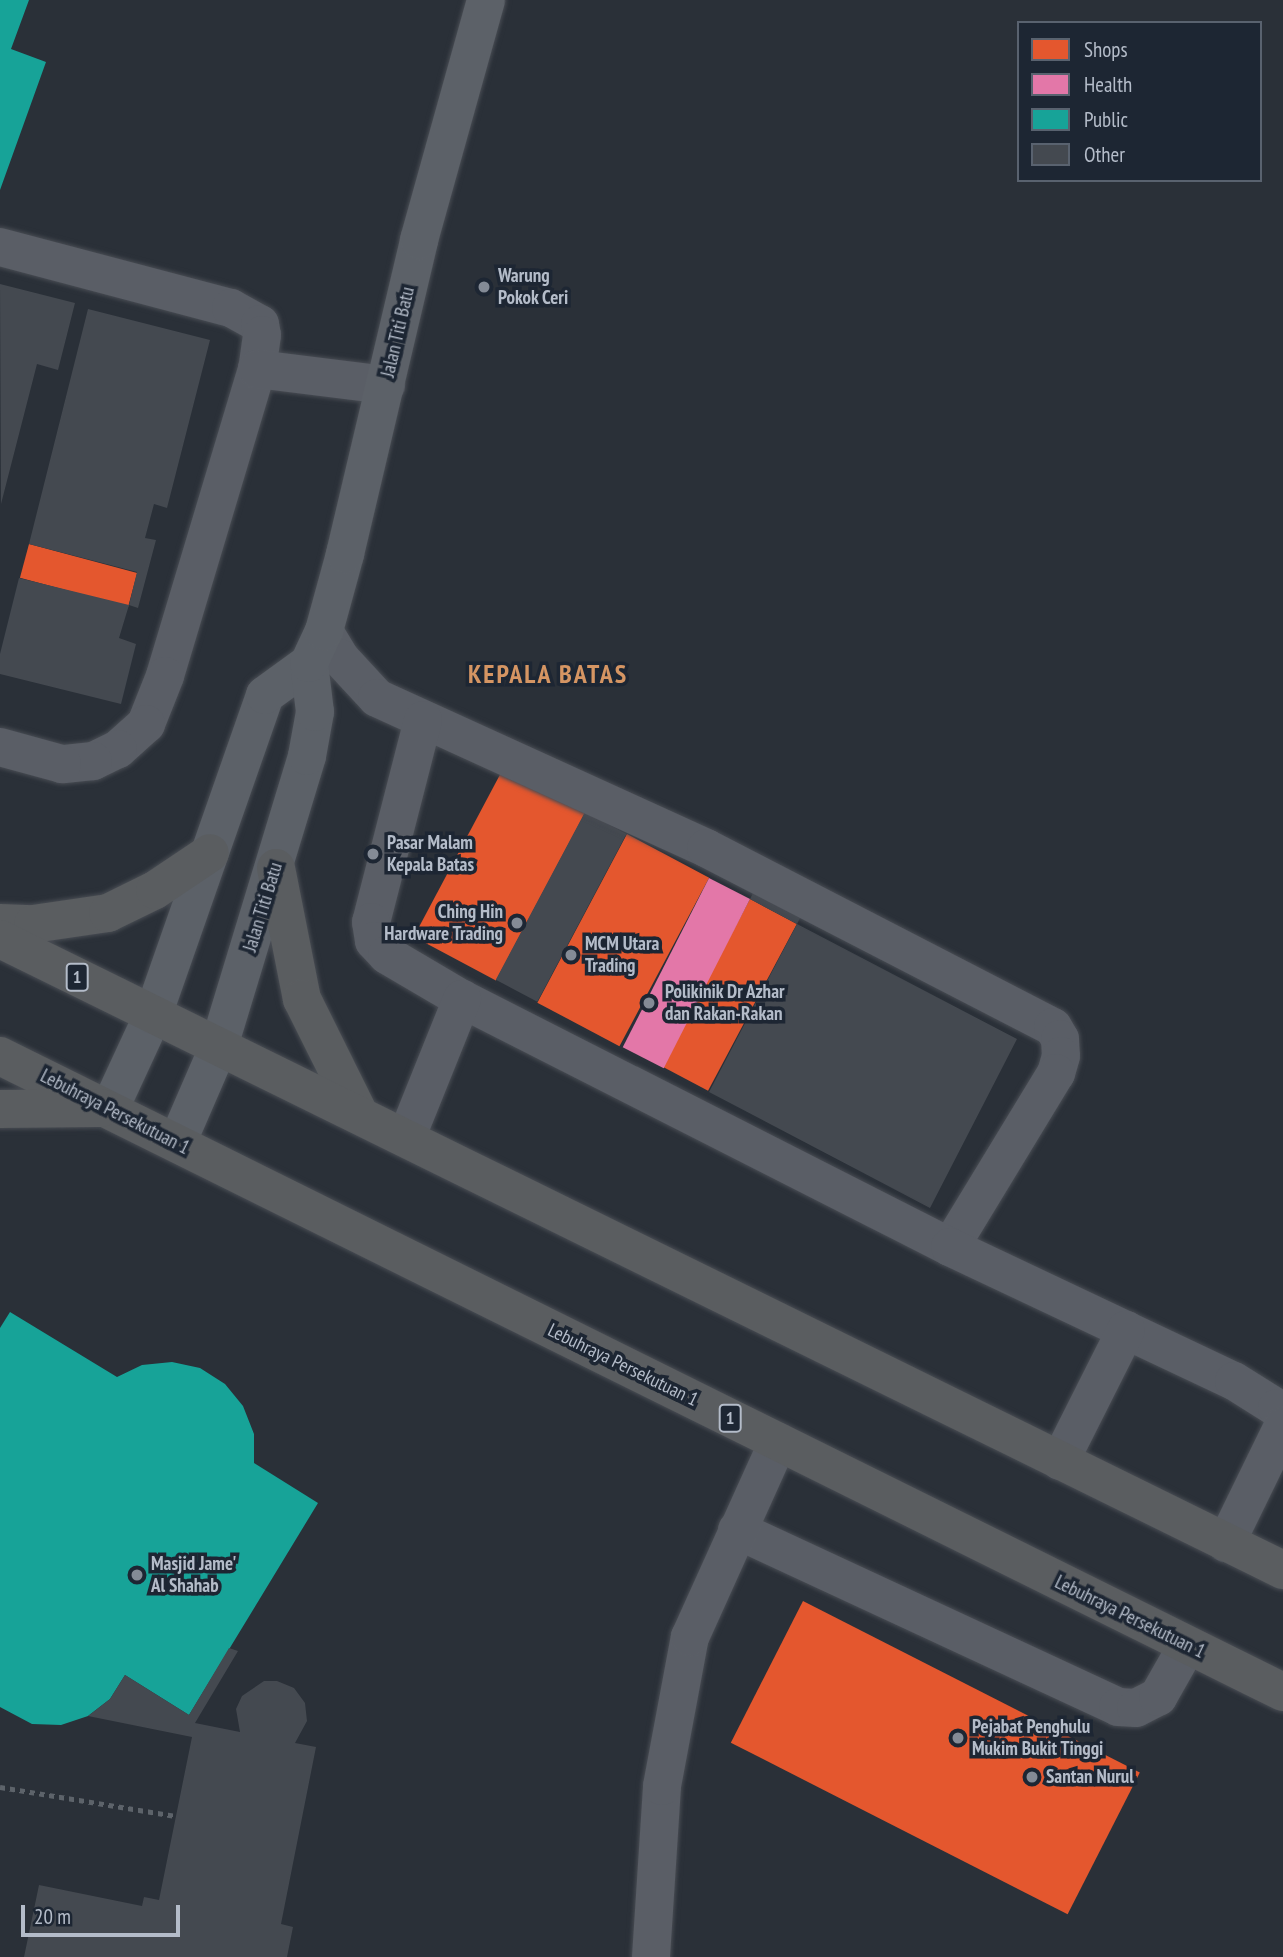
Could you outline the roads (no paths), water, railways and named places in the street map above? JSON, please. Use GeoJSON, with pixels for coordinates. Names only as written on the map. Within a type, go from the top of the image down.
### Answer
{"type":"FeatureCollection","features":[{"type":"Feature","properties":{"kind":"highway"},"geometry":{"type":"LineString","coordinates":[[0,923],[33,924],[108,913],[155,890],[209,853]]}},
{"type":"Feature","properties":{"kind":"highway"},"geometry":{"type":"LineString","coordinates":[[276,868],[302,999],[358,1112]]}},
{"type":"Feature","properties":{"kind":"highway","name":"1"},"geometry":{"type":"LineString","coordinates":[[0,939],[407,1136],[1283,1570]]}},
{"type":"Feature","properties":{"kind":"highway","name":"Lebuhraya Persekutuan 1"},"geometry":{"type":"LineString","coordinates":[[0,1056],[110,1108],[1283,1692]]}},
{"type":"Feature","properties":{"kind":"highway"},"geometry":{"type":"LineString","coordinates":[[0,1109],[110,1108]]}},
{"type":"Feature","properties":{"kind":"main road","name":"Jalan Titi Batu"},"geometry":{"type":"LineString","coordinates":[[177,1143],[219,1046],[276,868],[315,712],[316,647],[386,385],[419,240],[486,0]]}},
{"type":"Feature","properties":{"kind":"main road"},"geometry":{"type":"LineString","coordinates":[[110,1108],[153,1015],[265,695],[316,647]]}},
{"type":"Feature","properties":{"kind":"street"},"geometry":{"type":"LineString","coordinates":[[0,247],[248,314],[260,324],[262,335],[257,369],[165,676],[146,724],[118,749],[93,761],[62,764],[0,747]]}},
{"type":"Feature","properties":{"kind":"street"},"geometry":{"type":"LineString","coordinates":[[257,369],[386,385]]}},
{"type":"Feature","properties":{"kind":"street"},"geometry":{"type":"LineString","coordinates":[[316,647],[340,658],[377,698],[706,848],[1053,1027],[1060,1038],[1062,1056],[1056,1073],[950,1247]]}},
{"type":"Feature","properties":{"kind":"street"},"geometry":{"type":"LineString","coordinates":[[423,720],[377,890],[371,922],[374,941],[387,955],[462,999],[950,1247],[1234,1381],[1283,1417]]}},
{"type":"Feature","properties":{"kind":"street"},"geometry":{"type":"LineString","coordinates":[[407,1136],[462,999]]}},
{"type":"Feature","properties":{"kind":"street"},"geometry":{"type":"LineString","coordinates":[[1060,1461],[1126,1331]]}},
{"type":"Feature","properties":{"kind":"street"},"geometry":{"type":"LineString","coordinates":[[1226,1543],[1283,1426]]}},
{"type":"Feature","properties":{"kind":"street"},"geometry":{"type":"LineString","coordinates":[[651,1957],[662,1786],[690,1637],[778,1442]]}},
{"type":"Feature","properties":{"kind":"street"},"geometry":{"type":"LineString","coordinates":[[737,1530],[1118,1707],[1136,1708],[1158,1697],[1187,1646]]}},
{"type":"Feature","properties":{"kind":"place","name":"Warung Pokok Ceri"},"geometry":{"type":"Point","coordinates":[484,287]}},
{"type":"Feature","properties":{"kind":"place","name":"Pasar Malam Kepala Batas"},"geometry":{"type":"Point","coordinates":[373,854]}},
{"type":"Feature","properties":{"kind":"place","name":"Ching Hin Hardware Trading"},"geometry":{"type":"Point","coordinates":[517,923]}},
{"type":"Feature","properties":{"kind":"place","name":"MCM Utara Trading"},"geometry":{"type":"Point","coordinates":[571,955]}},
{"type":"Feature","properties":{"kind":"place","name":"Polikinik Dr Azhar dan Rakan-Rakan"},"geometry":{"type":"Point","coordinates":[649,1003]}},
{"type":"Feature","properties":{"kind":"place","name":"Masjid Jame' Al Shahab"},"geometry":{"type":"Point","coordinates":[137,1575]}},
{"type":"Feature","properties":{"kind":"place","name":"Pejabat Penghulu Mukim Bukit Tinggi"},"geometry":{"type":"Point","coordinates":[958,1738]}},
{"type":"Feature","properties":{"kind":"place","name":"Santan Nurul"},"geometry":{"type":"Point","coordinates":[1032,1777]}},
{"type":"Feature","properties":{"kind":"district","name":"KEPALA BATAS"},"geometry":{"type":"Point","coordinates":[548,674]}}]}
